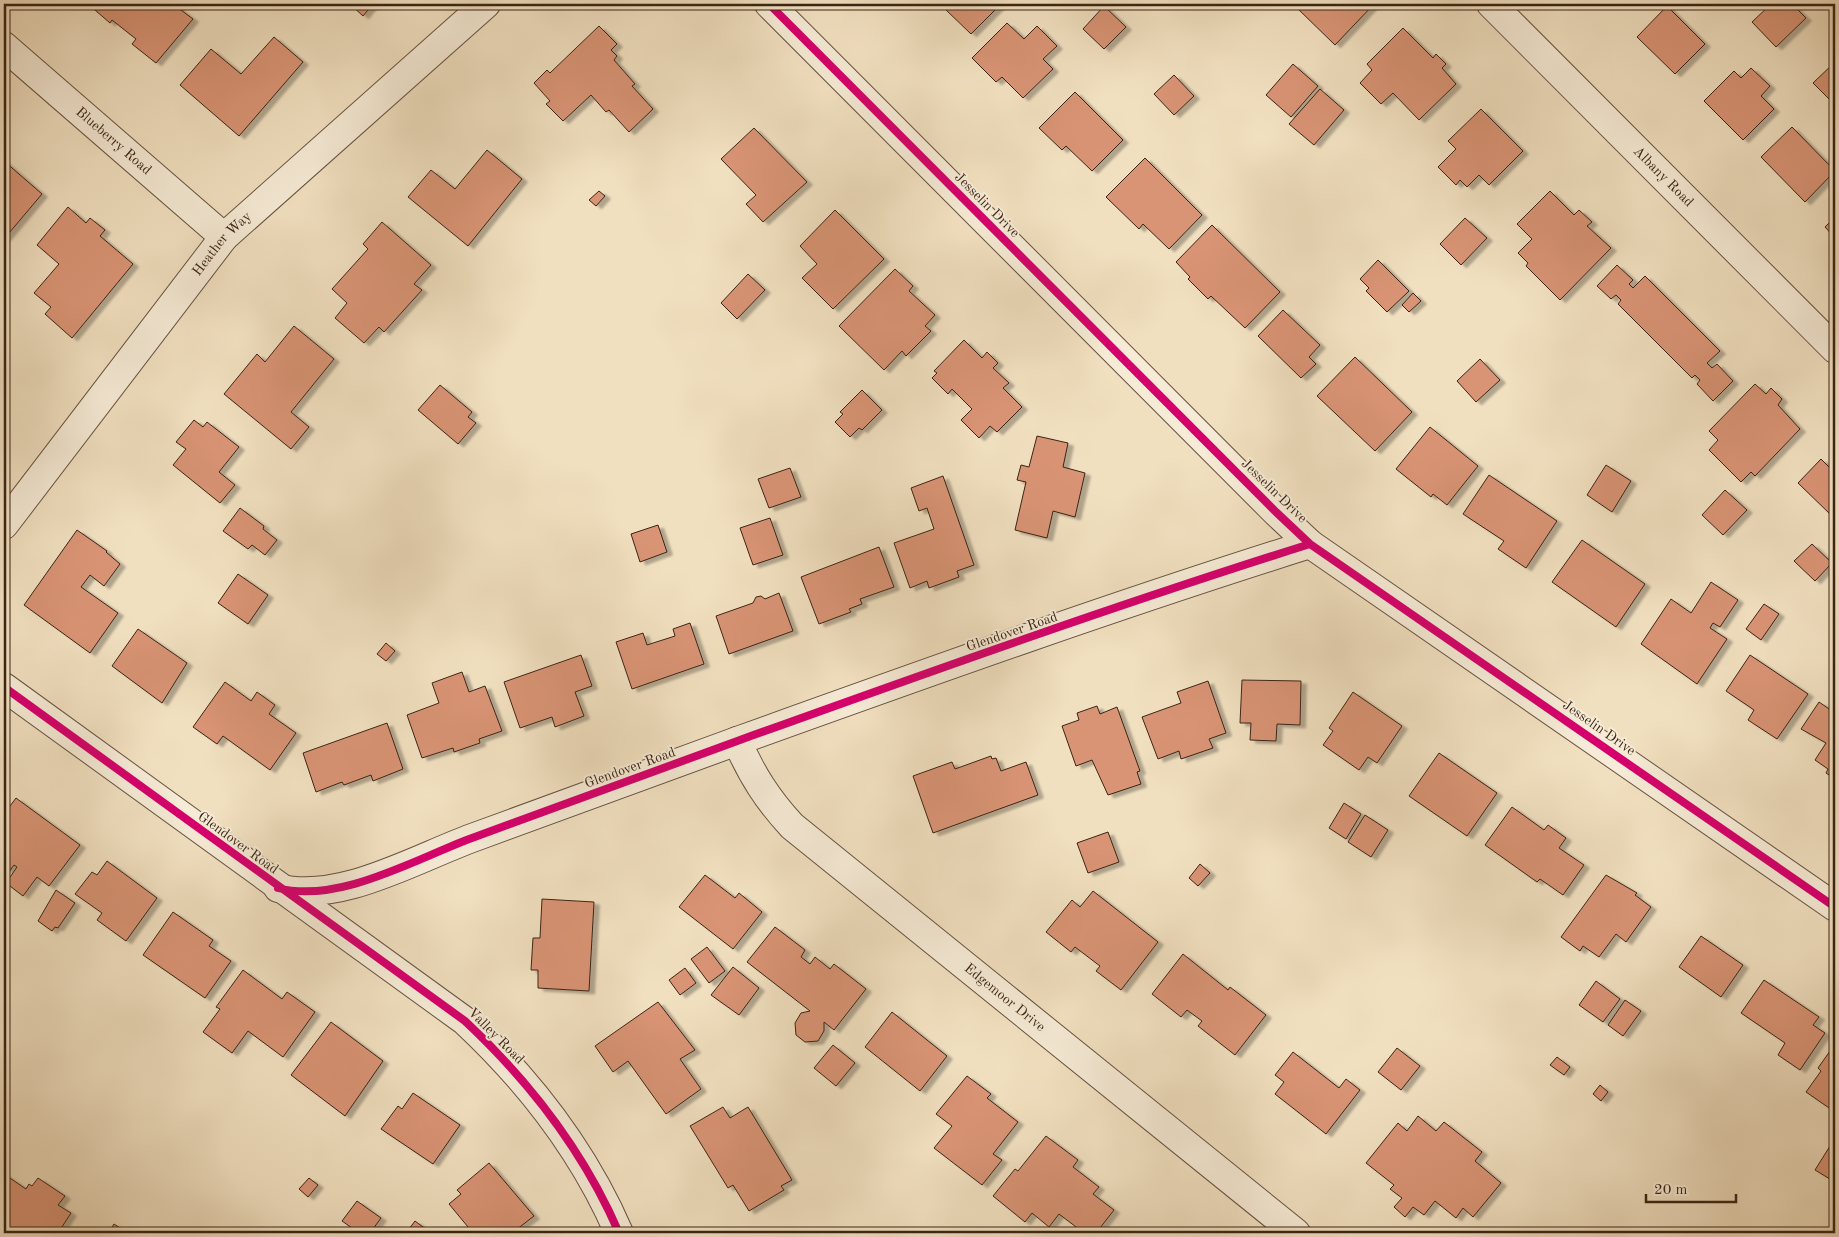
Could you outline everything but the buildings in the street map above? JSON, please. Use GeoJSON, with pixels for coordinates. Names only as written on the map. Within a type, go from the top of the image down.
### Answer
{"type":"FeatureCollection","features":[{"type":"Feature","properties":{"kind":"street","name":"Heather Way"},"geometry":{"type":"LineString","coordinates":[[4,525],[224,237],[486,4]]}},
{"type":"Feature","properties":{"kind":"street","name":"Jesselin Drive"},"geometry":{"type":"LineString","coordinates":[[769,4],[1310,544],[1835,907]]}},
{"type":"Feature","properties":{"kind":"street","name":"Albany Road"},"geometry":{"type":"LineString","coordinates":[[1490,4],[1835,349]]}},
{"type":"Feature","properties":{"kind":"street","name":"Blueberry Road"},"geometry":{"type":"LineString","coordinates":[[4,46],[224,237]]}},
{"type":"Feature","properties":{"kind":"street","name":"Glendover Road"},"geometry":{"type":"LineString","coordinates":[[4,687],[278,888],[290,891],[323,889],[378,876],[468,840],[737,741],[1194,581],[1310,544]]}},
{"type":"Feature","properties":{"kind":"street","name":"Edgemoor Drive"},"geometry":{"type":"LineString","coordinates":[[737,741],[750,772],[770,803],[792,826],[1296,1233]]}},
{"type":"Feature","properties":{"kind":"street","name":"Valley Road"},"geometry":{"type":"LineString","coordinates":[[278,888],[465,1021],[496,1051],[556,1122],[602,1197],[619,1233]]}},
{"type":"Feature","properties":{"kind":"cycle path"},"geometry":{"type":"LineString","coordinates":[[769,4],[1310,544],[1835,907]]}},
{"type":"Feature","properties":{"kind":"cycle path"},"geometry":{"type":"LineString","coordinates":[[278,888],[302,891],[326,890],[376,877],[472,838],[882,689],[1096,614],[1310,544]]}},
{"type":"Feature","properties":{"kind":"cycle path"},"geometry":{"type":"LineString","coordinates":[[4,687],[465,1021],[511,1068],[553,1119],[589,1174],[619,1233]]}}]}
